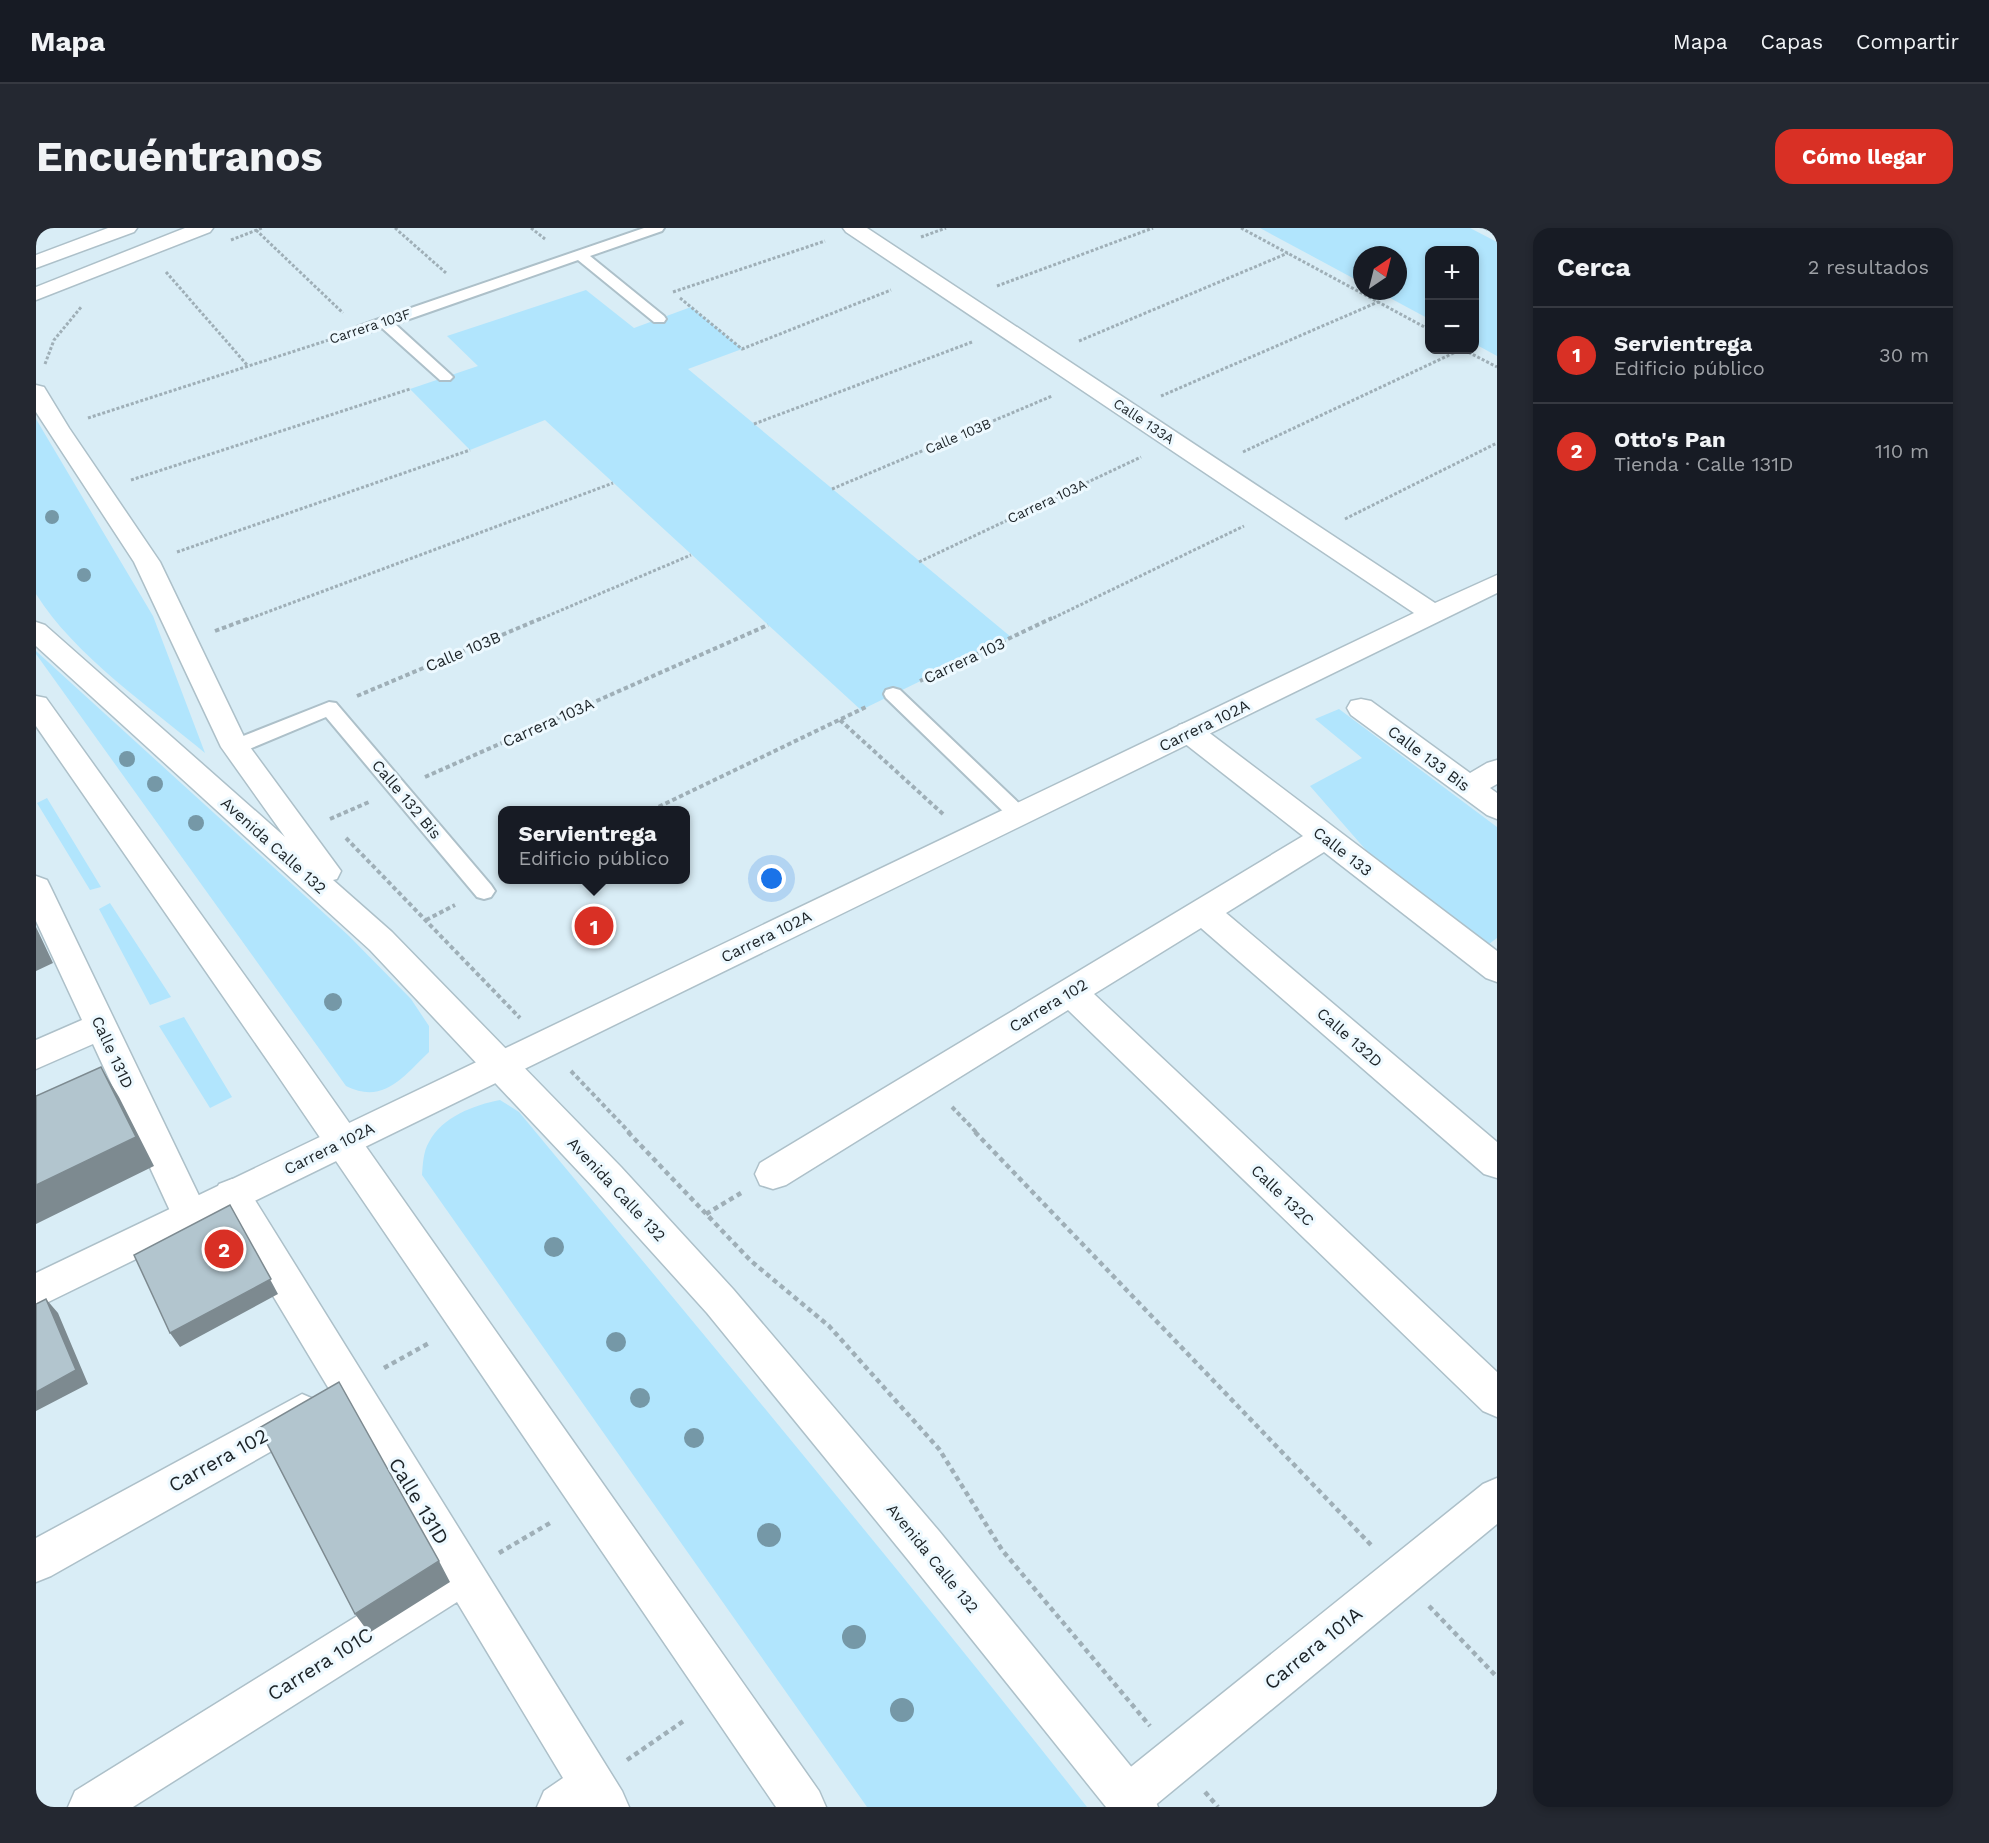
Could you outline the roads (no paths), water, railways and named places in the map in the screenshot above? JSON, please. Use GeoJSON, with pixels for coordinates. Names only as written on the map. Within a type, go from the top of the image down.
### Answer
{"type":"FeatureCollection","features":[{"type":"Feature","properties":{"kind":"street"},"geometry":{"type":"LineString","coordinates":[[36,262],[127,228]]}},
{"type":"Feature","properties":{"kind":"street"},"geometry":{"type":"LineString","coordinates":[[36,294],[203,228]]}},
{"type":"Feature","properties":{"kind":"street","name":"Calle 133A"},"geometry":{"type":"LineString","coordinates":[[855,229],[1434,614]]}},
{"type":"Feature","properties":{"kind":"street"},"geometry":{"type":"LineString","coordinates":[[41,315],[75,278]]}},
{"type":"Feature","properties":{"kind":"street"},"geometry":{"type":"LineString","coordinates":[[36,392],[57,428],[147,562],[235,747],[299,836],[381,941]]}},
{"type":"Feature","properties":{"kind":"street","name":"Carrera 102A"},"geometry":{"type":"LineString","coordinates":[[36,1291],[1497,584]]}},
{"type":"Feature","properties":{"kind":"street","name":"Avenida Calle 132"},"geometry":{"type":"LineString","coordinates":[[36,631],[381,941],[501,1064],[720,1301],[1132,1802]]}},
{"type":"Feature","properties":{"kind":"street"},"geometry":{"type":"LineString","coordinates":[[36,705],[803,1807]]}},
{"type":"Feature","properties":{"kind":"street","name":"Calle 133 Bis"},"geometry":{"type":"LineString","coordinates":[[1360,708],[1497,808]]}},
{"type":"Feature","properties":{"kind":"street","name":"Calle 133"},"geometry":{"type":"LineString","coordinates":[[1189,732],[1496,966]]}},
{"type":"Feature","properties":{"kind":"street"},"geometry":{"type":"LineString","coordinates":[[1468,788],[1497,770]]}},
{"type":"Feature","properties":{"kind":"street","name":"Carrera 102"},"geometry":{"type":"LineString","coordinates":[[772,1174],[1324,837]]}},
{"type":"Feature","properties":{"kind":"street","name":"Calle 131D"},"geometry":{"type":"LineString","coordinates":[[39,903],[101,1026],[190,1215]]}},
{"type":"Feature","properties":{"kind":"street","name":"Calle 132D"},"geometry":{"type":"LineString","coordinates":[[1203,911],[1497,1163]]}},
{"type":"Feature","properties":{"kind":"street","name":"Calle 132C"},"geometry":{"type":"LineString","coordinates":[[1070,992],[1497,1398]]}},
{"type":"Feature","properties":{"kind":"street"},"geometry":{"type":"LineString","coordinates":[[36,1055],[101,1026]]}},
{"type":"Feature","properties":{"kind":"street","name":"Calle 131D"},"geometry":{"type":"LineString","coordinates":[[232,1195],[464,1575],[586,1800]]}},
{"type":"Feature","properties":{"kind":"street","name":"Carrera 102"},"geometry":{"type":"LineString","coordinates":[[36,1561],[349,1387]]}},
{"type":"Feature","properties":{"kind":"street","name":"Carrera 101A"},"geometry":{"type":"LineString","coordinates":[[1132,1802],[1177,1759],[1497,1498]]}},
{"type":"Feature","properties":{"kind":"street","name":"Carrera 101C"},"geometry":{"type":"LineString","coordinates":[[91,1807],[464,1575]]}},
{"type":"Feature","properties":{"kind":"lane","name":"Carrera 103F"},"geometry":{"type":"LineString","coordinates":[[362,330],[657,228]]}},
{"type":"Feature","properties":{"kind":"lane"},"geometry":{"type":"LineString","coordinates":[[580,255],[659,319]]}},
{"type":"Feature","properties":{"kind":"lane"},"geometry":{"type":"LineString","coordinates":[[384,322],[445,377]]}},
{"type":"Feature","properties":{"kind":"lane"},"geometry":{"type":"LineString","coordinates":[[893,694],[1018,814]]}},
{"type":"Feature","properties":{"kind":"lane","name":"Calle 132 Bis"},"geometry":{"type":"LineString","coordinates":[[235,747],[329,708],[484,891]]}},
{"type":"Feature","properties":{"kind":"place","name":"Servientrega"},"geometry":{"type":"Point","coordinates":[594,926]}},
{"type":"Feature","properties":{"kind":"place","name":"Otto's Pan"},"geometry":{"type":"Point","coordinates":[224,1249]}}]}
